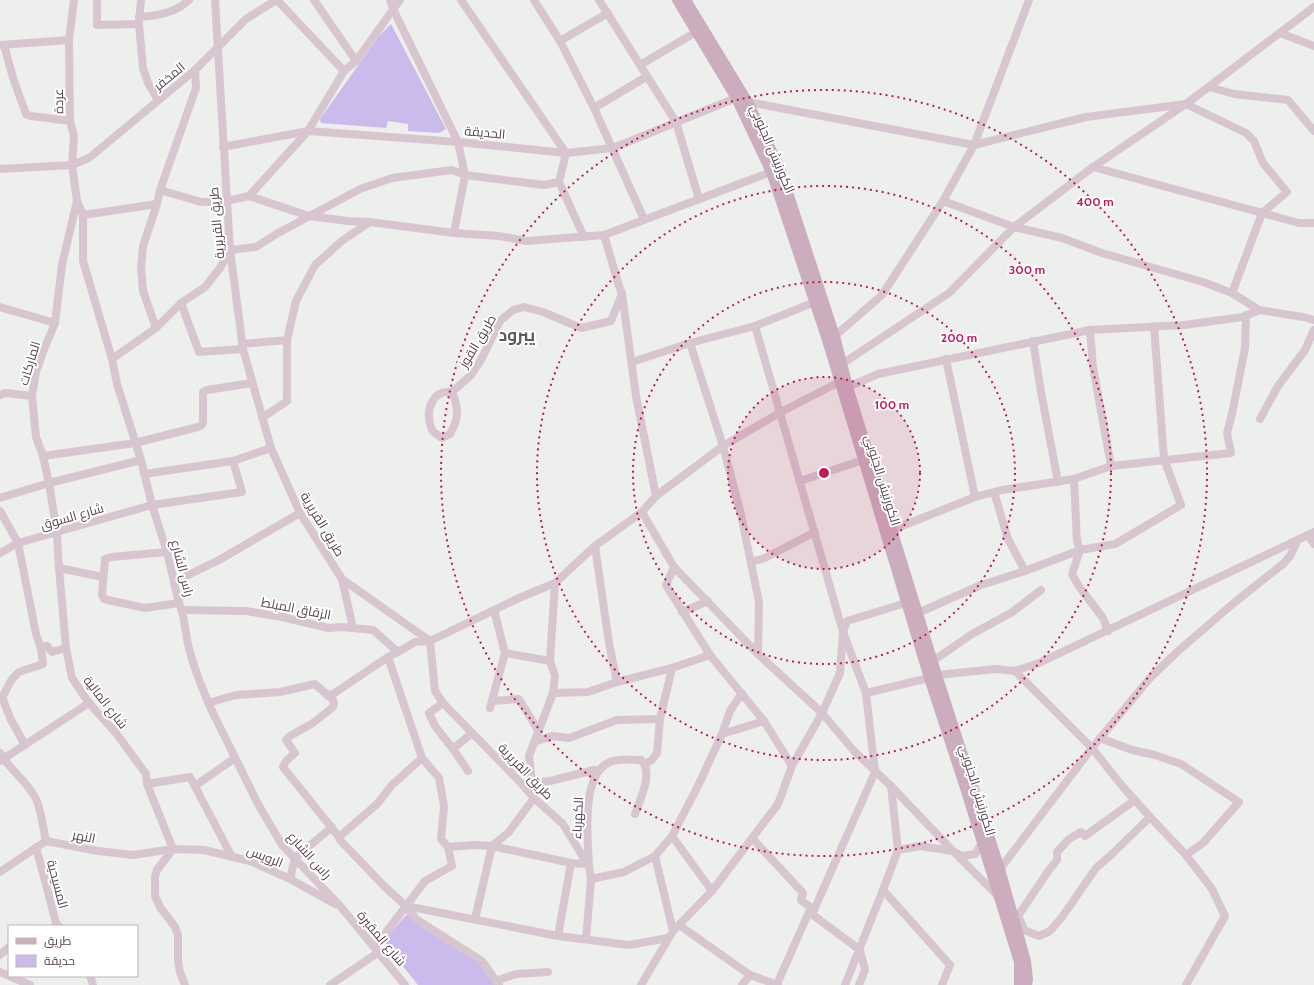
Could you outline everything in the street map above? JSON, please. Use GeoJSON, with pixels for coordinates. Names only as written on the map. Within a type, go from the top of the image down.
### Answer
{"type":"FeatureCollection","features":[{"type":"Feature","properties":{"kind":"main road","name":"الكورنيش الجنوبي"},"geometry":{"type":"LineString","coordinates":[[677,0],[736,98],[771,172],[844,383],[933,661],[933,676],[965,788],[1019,962],[1019,985]]}},
{"type":"Feature","properties":{"kind":"main road","name":"الكورنيش الجنوبي"},"geometry":{"type":"LineString","coordinates":[[686,0],[748,102],[780,168],[835,336],[842,364],[844,383],[863,460],[906,603],[933,676],[1020,928],[1026,961],[1028,979],[1027,985]]}},
{"type":"Feature","properties":{"kind":"street","name":"عردة"},"geometry":{"type":"LineString","coordinates":[[74,0],[69,40],[70,121],[74,136],[72,165],[77,201]]}},
{"type":"Feature","properties":{"kind":"street"},"geometry":{"type":"LineString","coordinates":[[97,0],[97,25],[139,21],[160,16],[179,8],[189,0]]}},
{"type":"Feature","properties":{"kind":"street"},"geometry":{"type":"LineString","coordinates":[[141,0],[139,21],[143,68],[148,83],[158,100]]}},
{"type":"Feature","properties":{"kind":"street","name":"طريق القريرية"},"geometry":{"type":"LineString","coordinates":[[215,0],[230,250],[242,347],[270,448],[300,513],[342,579],[430,641],[435,690],[443,703],[534,798],[563,824],[588,866],[591,878],[586,939]]}},
{"type":"Feature","properties":{"kind":"street"},"geometry":{"type":"LineString","coordinates":[[277,0],[344,71]]}},
{"type":"Feature","properties":{"kind":"street","name":"المخفر"},"geometry":{"type":"LineString","coordinates":[[72,165],[89,158],[195,70],[246,19],[277,0]]}},
{"type":"Feature","properties":{"kind":"street"},"geometry":{"type":"LineString","coordinates":[[314,0],[356,61]]}},
{"type":"Feature","properties":{"kind":"street"},"geometry":{"type":"LineString","coordinates":[[390,0],[458,142],[465,175],[454,233]]}},
{"type":"Feature","properties":{"kind":"street"},"geometry":{"type":"LineString","coordinates":[[249,196],[308,131],[344,71],[356,61],[400,0]]}},
{"type":"Feature","properties":{"kind":"street"},"geometry":{"type":"LineString","coordinates":[[461,0],[566,153],[559,182],[584,237]]}},
{"type":"Feature","properties":{"kind":"street"},"geometry":{"type":"LineString","coordinates":[[534,0],[560,41],[594,108],[644,219]]}},
{"type":"Feature","properties":{"kind":"street"},"geometry":{"type":"LineString","coordinates":[[599,0],[608,12],[646,77],[676,122],[699,199]]}},
{"type":"Feature","properties":{"kind":"street"},"geometry":{"type":"LineString","coordinates":[[835,336],[882,295],[943,201],[974,145],[1029,0]]}},
{"type":"Feature","properties":{"kind":"street"},"geometry":{"type":"LineString","coordinates":[[842,364],[949,293],[1014,227],[1093,168],[1186,104],[1314,7]]}},
{"type":"Feature","properties":{"kind":"street"},"geometry":{"type":"LineString","coordinates":[[560,41],[608,12]]}},
{"type":"Feature","properties":{"kind":"street"},"geometry":{"type":"LineString","coordinates":[[640,66],[696,32]]}},
{"type":"Feature","properties":{"kind":"street"},"geometry":{"type":"LineString","coordinates":[[1280,33],[1314,46]]}},
{"type":"Feature","properties":{"kind":"street"},"geometry":{"type":"LineString","coordinates":[[69,40],[2,45],[26,114],[70,121]]}},
{"type":"Feature","properties":{"kind":"street"},"geometry":{"type":"LineString","coordinates":[[156,328],[143,291],[141,268],[143,246],[160,190],[196,88],[195,70]]}},
{"type":"Feature","properties":{"kind":"street"},"geometry":{"type":"LineString","coordinates":[[594,108],[646,77]]}},
{"type":"Feature","properties":{"kind":"street"},"geometry":{"type":"LineString","coordinates":[[1209,87],[1234,94],[1288,100],[1314,131]]}},
{"type":"Feature","properties":{"kind":"street","name":"الحديقة"},"geometry":{"type":"LineString","coordinates":[[223,147],[308,131],[458,142],[566,153],[613,148],[736,98]]}},
{"type":"Feature","properties":{"kind":"street"},"geometry":{"type":"LineString","coordinates":[[748,102],[974,145],[1086,117],[1186,104],[1246,133],[1254,141],[1263,164],[1287,192],[1262,213],[1232,293]]}},
{"type":"Feature","properties":{"kind":"street"},"geometry":{"type":"LineString","coordinates":[[0,168],[72,165]]}},
{"type":"Feature","properties":{"kind":"street"},"geometry":{"type":"LineString","coordinates":[[1093,168],[1298,223],[1314,223]]}},
{"type":"Feature","properties":{"kind":"street"},"geometry":{"type":"LineString","coordinates":[[112,359],[156,328],[181,302],[205,287],[220,268],[230,250],[256,247],[278,232],[360,189],[392,178],[452,170],[465,175],[544,185],[559,182]]}},
{"type":"Feature","properties":{"kind":"street"},"geometry":{"type":"LineString","coordinates":[[160,190],[201,202],[226,201],[249,196],[309,216],[454,233],[499,236],[526,241],[604,235],[771,172]]}},
{"type":"Feature","properties":{"kind":"street","name":"راس الشارع"},"geometry":{"type":"LineString","coordinates":[[77,201],[82,215],[83,262],[112,359],[117,384],[141,460],[152,505],[167,552],[189,649],[208,703],[258,804],[282,846],[341,907]]}},
{"type":"Feature","properties":{"kind":"street","name":"الماركات"},"geometry":{"type":"LineString","coordinates":[[57,533],[49,483],[43,456],[36,437],[32,396],[36,372],[55,324],[62,265],[77,201]]}},
{"type":"Feature","properties":{"kind":"street"},"geometry":{"type":"LineString","coordinates":[[943,201],[1014,227],[1062,238],[1102,253],[1203,282],[1232,293],[1259,310],[1314,320]]}},
{"type":"Feature","properties":{"kind":"street"},"geometry":{"type":"LineString","coordinates":[[82,215],[157,204]]}},
{"type":"Feature","properties":{"kind":"street"},"geometry":{"type":"LineString","coordinates":[[262,418],[287,401],[287,340],[296,301],[315,265],[343,240],[370,222]]}},
{"type":"Feature","properties":{"kind":"street"},"geometry":{"type":"LineString","coordinates":[[604,235],[622,294],[636,396],[656,496]]}},
{"type":"Feature","properties":{"kind":"street","name":"طريق القوز"},"geometry":{"type":"LineString","coordinates":[[452,392],[456,403],[458,416],[450,434],[442,438],[432,430],[428,417],[430,404],[438,395],[445,391],[452,392],[471,375],[481,360],[500,321],[513,310],[524,307],[543,312],[581,328],[612,321],[622,294]]}},
{"type":"Feature","properties":{"kind":"street"},"geometry":{"type":"LineString","coordinates":[[181,302],[197,345],[198,352],[287,340]]}},
{"type":"Feature","properties":{"kind":"street"},"geometry":{"type":"LineString","coordinates":[[632,362],[690,343],[755,326],[815,302]]}},
{"type":"Feature","properties":{"kind":"street"},"geometry":{"type":"LineString","coordinates":[[0,307],[55,324]]}},
{"type":"Feature","properties":{"kind":"street"},"geometry":{"type":"LineString","coordinates":[[327,695],[333,694],[388,656],[415,642],[430,641],[555,583],[595,546],[642,512],[656,496],[723,446],[781,412],[844,383],[946,359],[1090,330],[1184,325],[1246,316],[1259,310]]}},
{"type":"Feature","properties":{"kind":"street"},"geometry":{"type":"LineString","coordinates":[[892,530],[974,497],[994,492],[1074,479],[1111,466],[1231,452],[1227,433],[1245,348],[1246,316]]}},
{"type":"Feature","properties":{"kind":"street"},"geometry":{"type":"LineString","coordinates":[[679,925],[750,975],[777,985],[875,772],[866,693],[843,632],[781,412],[755,326]]}},
{"type":"Feature","properties":{"kind":"street"},"geometry":{"type":"LineString","coordinates":[[918,613],[981,585],[1025,571],[1080,550],[1115,544],[1181,505],[1164,459],[1154,326]]}},
{"type":"Feature","properties":{"kind":"street"},"geometry":{"type":"LineString","coordinates":[[1090,330],[1093,367],[1111,466]]}},
{"type":"Feature","properties":{"kind":"street"},"geometry":{"type":"LineString","coordinates":[[1260,419],[1278,386],[1305,350],[1314,330]]}},
{"type":"Feature","properties":{"kind":"street"},"geometry":{"type":"LineString","coordinates":[[1033,341],[1058,482]]}},
{"type":"Feature","properties":{"kind":"street"},"geometry":{"type":"LineString","coordinates":[[690,343],[723,446],[740,510],[759,602],[758,654]]}},
{"type":"Feature","properties":{"kind":"street"},"geometry":{"type":"LineString","coordinates":[[946,359],[974,497]]}},
{"type":"Feature","properties":{"kind":"street"},"geometry":{"type":"LineString","coordinates":[[43,456],[136,443],[198,428],[203,422],[203,392],[252,382]]}},
{"type":"Feature","properties":{"kind":"street"},"geometry":{"type":"LineString","coordinates":[[0,395],[4,393],[32,396]]}},
{"type":"Feature","properties":{"kind":"street"},"geometry":{"type":"LineString","coordinates":[[144,474],[233,461],[270,448]]}},
{"type":"Feature","properties":{"kind":"street"},"geometry":{"type":"LineString","coordinates":[[0,498],[49,483],[141,460]]}},
{"type":"Feature","properties":{"kind":"street"},"geometry":{"type":"LineString","coordinates":[[800,481],[863,460]]}},
{"type":"Feature","properties":{"kind":"street","name":"شارع السوق"},"geometry":{"type":"LineString","coordinates":[[0,553],[18,543],[152,505],[242,492],[233,461]]}},
{"type":"Feature","properties":{"kind":"street"},"geometry":{"type":"LineString","coordinates":[[1074,479],[1077,541],[1080,550],[1072,574],[1078,585],[1103,618],[1108,631]]}},
{"type":"Feature","properties":{"kind":"street"},"geometry":{"type":"LineString","coordinates":[[994,492],[1008,539],[1025,571]]}},
{"type":"Feature","properties":{"kind":"street"},"geometry":{"type":"LineString","coordinates":[[0,511],[18,543],[43,664],[20,672],[12,679],[3,696],[3,700],[11,720],[25,745]]}},
{"type":"Feature","properties":{"kind":"street"},"geometry":{"type":"LineString","coordinates":[[642,512],[674,566],[758,654],[822,713],[854,751],[891,786],[998,896]]}},
{"type":"Feature","properties":{"kind":"street"},"geometry":{"type":"LineString","coordinates":[[174,582],[219,560],[300,513]]}},
{"type":"Feature","properties":{"kind":"street"},"geometry":{"type":"LineString","coordinates":[[751,562],[765,558],[814,532]]}},
{"type":"Feature","properties":{"kind":"street","name":"شارع المالية"},"geometry":{"type":"LineString","coordinates":[[57,533],[66,648],[72,678],[89,703],[116,733],[146,774],[147,784],[173,849]]}},
{"type":"Feature","properties":{"kind":"street"},"geometry":{"type":"LineString","coordinates":[[866,693],[933,676],[996,669],[1015,671],[1039,663],[1311,534],[1314,544]]}},
{"type":"Feature","properties":{"kind":"street"},"geometry":{"type":"LineString","coordinates":[[1000,869],[1092,748],[1150,678],[1177,652],[1235,602],[1283,564],[1290,556],[1298,540]]}},
{"type":"Feature","properties":{"kind":"street"},"geometry":{"type":"LineString","coordinates":[[595,546],[609,643],[617,682]]}},
{"type":"Feature","properties":{"kind":"street"},"geometry":{"type":"LineString","coordinates":[[59,568],[103,577],[105,559],[167,552]]}},
{"type":"Feature","properties":{"kind":"street"},"geometry":{"type":"LineString","coordinates":[[674,566],[666,585],[710,655],[764,721],[792,766]]}},
{"type":"Feature","properties":{"kind":"street","name":"الزقاق المبلط"},"geometry":{"type":"LineString","coordinates":[[103,577],[102,595],[104,599],[145,608],[180,607],[246,611],[282,617],[328,628],[342,627],[373,630],[398,652]]}},
{"type":"Feature","properties":{"kind":"street"},"geometry":{"type":"LineString","coordinates":[[342,579],[353,628]]}},
{"type":"Feature","properties":{"kind":"street"},"geometry":{"type":"LineString","coordinates":[[475,919],[492,846],[509,832],[534,798],[529,756],[553,693],[555,676],[550,661],[555,583]]}},
{"type":"Feature","properties":{"kind":"street"},"geometry":{"type":"LineString","coordinates":[[933,661],[972,634],[1011,613],[1041,590]]}},
{"type":"Feature","properties":{"kind":"street"},"geometry":{"type":"LineString","coordinates":[[682,612],[708,601]]}},
{"type":"Feature","properties":{"kind":"street"},"geometry":{"type":"LineString","coordinates":[[643,984],[673,931],[712,891],[778,804],[792,766],[822,713],[840,672],[843,632],[847,621],[906,603]]}},
{"type":"Feature","properties":{"kind":"street"},"geometry":{"type":"LineString","coordinates":[[494,610],[505,653],[491,704],[519,699],[539,732]]}},
{"type":"Feature","properties":{"kind":"street"},"geometry":{"type":"LineString","coordinates":[[40,648],[47,646],[52,652],[66,648]]}},
{"type":"Feature","properties":{"kind":"street"},"geometry":{"type":"LineString","coordinates":[[505,653],[550,661]]}},
{"type":"Feature","properties":{"kind":"street"},"geometry":{"type":"LineString","coordinates":[[553,693],[588,692],[617,682],[672,668],[710,655]]}},
{"type":"Feature","properties":{"kind":"street"},"geometry":{"type":"LineString","coordinates":[[330,985],[377,949],[425,881],[452,866],[448,848],[441,839],[444,806],[439,778],[422,758],[388,656]]}},
{"type":"Feature","properties":{"kind":"street"},"geometry":{"type":"LineString","coordinates":[[645,764],[652,760],[657,753],[660,719],[672,668]]}},
{"type":"Feature","properties":{"kind":"street"},"geometry":{"type":"LineString","coordinates":[[1015,671],[1092,748],[1135,800],[1186,855],[1212,889],[1225,916],[1186,985]]}},
{"type":"Feature","properties":{"kind":"street"},"geometry":{"type":"LineString","coordinates":[[208,703],[236,695],[280,692],[315,684],[333,700],[334,707],[313,723],[290,736],[286,740],[295,753],[286,761],[283,767],[332,827],[340,840],[385,887],[406,906],[416,919],[482,961],[498,983],[516,974],[548,972]]}},
{"type":"Feature","properties":{"kind":"street"},"geometry":{"type":"LineString","coordinates":[[591,878],[624,872],[655,856],[672,836],[698,786],[722,734],[730,711],[742,693]]}},
{"type":"Feature","properties":{"kind":"street"},"geometry":{"type":"LineString","coordinates":[[0,872],[46,840],[36,798],[21,777],[1,757],[25,745],[89,703]]}},
{"type":"Feature","properties":{"kind":"street"},"geometry":{"type":"LineString","coordinates":[[443,703],[429,713],[435,726],[468,771]]}},
{"type":"Feature","properties":{"kind":"street"},"geometry":{"type":"LineString","coordinates":[[534,742],[552,736],[569,738],[617,720],[660,719]]}},
{"type":"Feature","properties":{"kind":"street"},"geometry":{"type":"LineString","coordinates":[[722,734],[764,721]]}},
{"type":"Feature","properties":{"kind":"street"},"geometry":{"type":"LineString","coordinates":[[453,749],[472,733]]}},
{"type":"Feature","properties":{"kind":"street"},"geometry":{"type":"LineString","coordinates":[[1100,738],[1132,750],[1155,755],[1181,764],[1239,802],[1203,843],[1186,855]]}},
{"type":"Feature","properties":{"kind":"street"},"geometry":{"type":"LineString","coordinates":[[195,786],[235,758]]}},
{"type":"Feature","properties":{"kind":"street"},"geometry":{"type":"LineString","coordinates":[[339,837],[377,804],[392,785],[422,758]]}},
{"type":"Feature","properties":{"kind":"street"},"geometry":{"type":"LineString","coordinates":[[532,783],[550,781],[594,770],[598,771],[609,762],[618,760],[641,760],[647,769],[647,778],[635,814]]}},
{"type":"Feature","properties":{"kind":"street","name":"الكهرباء"},"geometry":{"type":"LineString","coordinates":[[588,866],[589,804],[592,782],[598,771]]}},
{"type":"Feature","properties":{"kind":"street"},"geometry":{"type":"LineString","coordinates":[[147,784],[190,777],[232,857]]}},
{"type":"Feature","properties":{"kind":"street"},"geometry":{"type":"LineString","coordinates":[[845,985],[898,850],[891,786]]}},
{"type":"Feature","properties":{"kind":"street"},"geometry":{"type":"LineString","coordinates":[[1135,800],[1085,836],[1080,832],[1069,839],[1057,852],[1057,860],[1044,876],[1018,916],[1020,928],[1039,936],[1050,931],[1062,917],[1096,868],[1111,856],[1150,817]]}},
{"type":"Feature","properties":{"kind":"street"},"geometry":{"type":"LineString","coordinates":[[290,879],[295,858],[332,827]]}},
{"type":"Feature","properties":{"kind":"street"},"geometry":{"type":"LineString","coordinates":[[672,836],[712,891]]}},
{"type":"Feature","properties":{"kind":"street"},"geometry":{"type":"LineString","coordinates":[[752,838],[803,893],[801,900],[812,911],[860,950],[865,970],[859,985]]}},
{"type":"Feature","properties":{"kind":"street","name":"النهر"},"geometry":{"type":"LineString","coordinates":[[46,840],[98,851],[133,855],[173,849]]}},
{"type":"Feature","properties":{"kind":"street"},"geometry":{"type":"LineString","coordinates":[[898,850],[920,846],[953,851],[962,856],[975,854],[982,843]]}},
{"type":"Feature","properties":{"kind":"street"},"geometry":{"type":"LineString","coordinates":[[448,848],[475,845],[492,846],[588,866]]}},
{"type":"Feature","properties":{"kind":"street","name":"المسيحية"},"geometry":{"type":"LineString","coordinates":[[36,847],[55,925]]}},
{"type":"Feature","properties":{"kind":"street"},"geometry":{"type":"LineString","coordinates":[[173,849],[157,870],[155,876],[155,896],[160,907],[175,927],[178,935],[178,961],[185,985]]}},
{"type":"Feature","properties":{"kind":"street","name":"الرويس"},"geometry":{"type":"LineString","coordinates":[[173,849],[204,850],[250,862],[290,879],[341,907]]}},
{"type":"Feature","properties":{"kind":"street"},"geometry":{"type":"LineString","coordinates":[[655,856],[673,931]]}},
{"type":"Feature","properties":{"kind":"street"},"geometry":{"type":"LineString","coordinates":[[558,936],[571,863]]}},
{"type":"Feature","properties":{"kind":"street"},"geometry":{"type":"LineString","coordinates":[[883,890],[950,965],[942,985]]}},
{"type":"Feature","properties":{"kind":"street"},"geometry":{"type":"LineString","coordinates":[[406,906],[558,936],[629,945],[668,938]]}},
{"type":"Feature","properties":{"kind":"street","name":"شارع المقبرة"},"geometry":{"type":"LineString","coordinates":[[341,907],[405,985]]}},
{"type":"Feature","properties":{"kind":"street"},"geometry":{"type":"LineString","coordinates":[[0,955],[8,947]]}},
{"type":"Feature","properties":{"kind":"street"},"geometry":{"type":"LineString","coordinates":[[742,985],[750,975]]}},
{"type":"Feature","properties":{"kind":"street"},"geometry":{"type":"LineString","coordinates":[[12,977],[30,985]]}},
{"type":"Feature","properties":{"kind":"green space"},"geometry":{"type":"Polygon","coordinates":[[[391,24],[446,129],[439,133],[408,131],[408,124],[388,121],[386,128],[321,123],[320,119],[379,36],[391,24]]]}},
{"type":"Feature","properties":{"kind":"green space"},"geometry":{"type":"Polygon","coordinates":[[[408,913],[476,957],[497,985],[418,985],[383,941],[408,913]]]}},
{"type":"Feature","properties":{"kind":"district","name":"يبرود"},"geometry":{"type":"Point","coordinates":[517,335]}}]}
